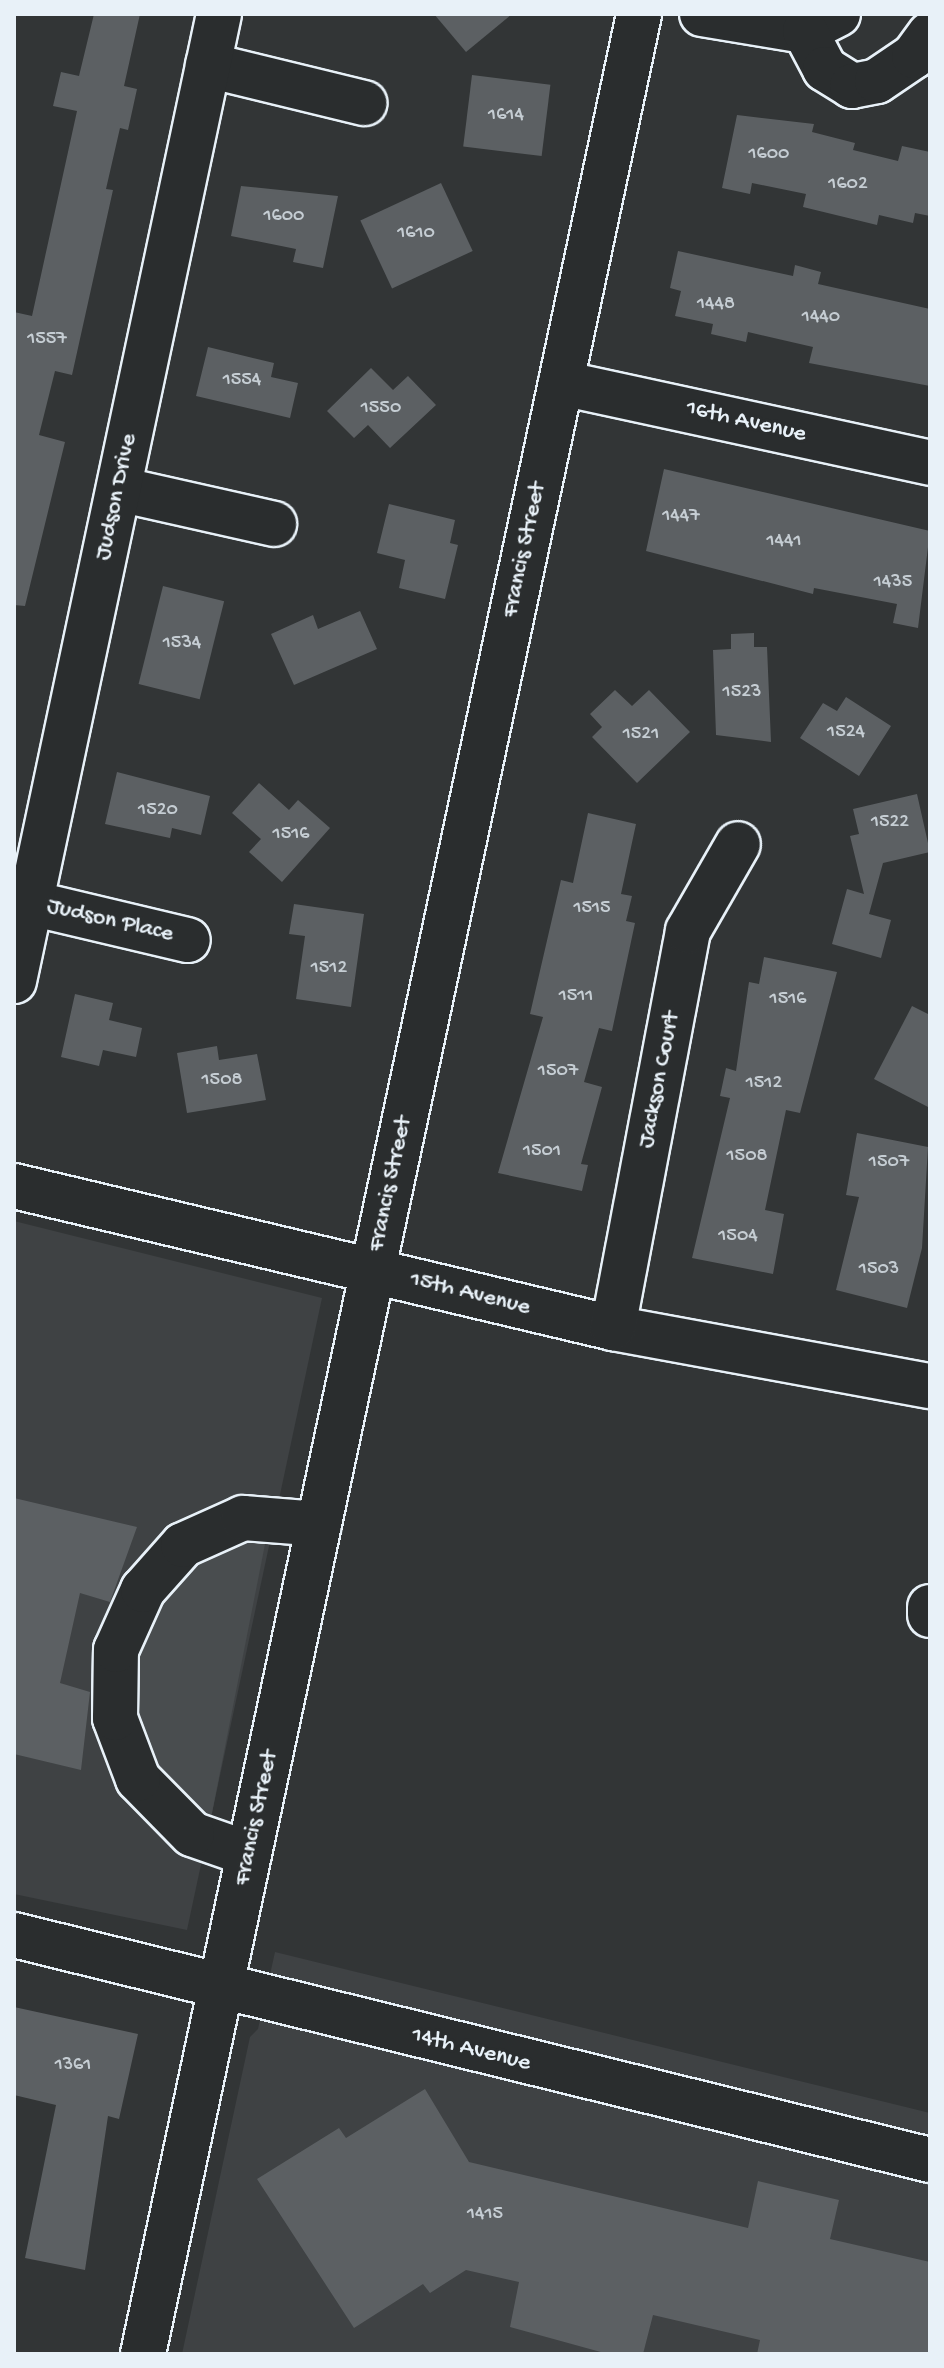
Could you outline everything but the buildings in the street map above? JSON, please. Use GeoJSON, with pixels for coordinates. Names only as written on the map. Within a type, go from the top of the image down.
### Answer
{"type":"FeatureCollection","features":[{"type":"Feature","properties":{"kind":"street","name":"Judson Drive"},"geometry":{"type":"LineString","coordinates":[[14,981],[219,14]]}},
{"type":"Feature","properties":{"kind":"street","name":"Francis Street"},"geometry":{"type":"LineString","coordinates":[[143,2354],[639,14]]}},
{"type":"Feature","properties":{"kind":"street"},"geometry":{"type":"LineString","coordinates":[[702,14],[822,22],[825,69],[852,86],[877,81],[914,56],[930,34]]}},
{"type":"Feature","properties":{"kind":"street"},"geometry":{"type":"LineString","coordinates":[[208,65],[364,103]]}},
{"type":"Feature","properties":{"kind":"street","name":"16th Avenue"},"geometry":{"type":"LineString","coordinates":[[561,383],[930,463]]}},
{"type":"Feature","properties":{"kind":"street"},"geometry":{"type":"LineString","coordinates":[[119,489],[274,524]]}},
{"type":"Feature","properties":{"kind":"street","name":"Jackson Court"},"geometry":{"type":"LineString","coordinates":[[613,1328],[688,931],[738,844]]}},
{"type":"Feature","properties":{"kind":"street","name":"Judson Place"},"geometry":{"type":"LineString","coordinates":[[31,903],[188,940]]}},
{"type":"Feature","properties":{"kind":"street","name":"15th Avenue"},"geometry":{"type":"LineString","coordinates":[[14,1186],[613,1328],[930,1386]]}},
{"type":"Feature","properties":{"kind":"street"},"geometry":{"type":"LineString","coordinates":[[249,1854],[192,1834],[138,1779],[115,1718],[116,1650],[143,1590],[183,1545],[243,1518],[319,1524]]}},
{"type":"Feature","properties":{"kind":"street"},"geometry":{"type":"LineString","coordinates":[[930,1607],[930,1615]]}},
{"type":"Feature","properties":{"kind":"street","name":"14th Avenue"},"geometry":{"type":"LineString","coordinates":[[14,1935],[222,1982],[422,2039],[930,2160]]}},
{"type":"Feature","properties":{"kind":"shaded area"},"geometry":{"type":"Polygon","coordinates":[[[14,1221],[322,1298],[187,1930],[14,1894],[14,1221]]]}},
{"type":"Feature","properties":{"kind":"shaded area"},"geometry":{"type":"Polygon","coordinates":[[[268,1529],[210,1823],[145,1761],[133,1720],[137,1632],[167,1582],[204,1552],[268,1529]]]}},
{"type":"Feature","properties":{"kind":"shaded area"},"geometry":{"type":"Polygon","coordinates":[[[275,1952],[930,2113],[930,2354],[182,2354],[250,2037],[258,2029],[275,1952]]]}}]}
